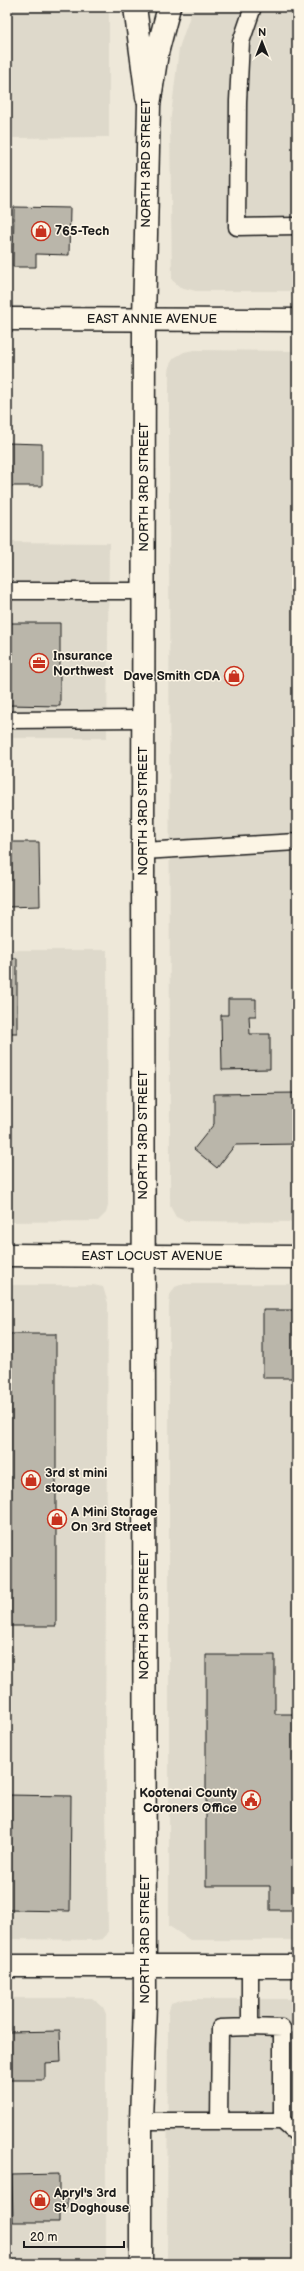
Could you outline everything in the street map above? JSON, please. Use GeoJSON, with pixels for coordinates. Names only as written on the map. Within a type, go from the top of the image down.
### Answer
{"type":"FeatureCollection","features":[{"type":"Feature","properties":{"kind":"main road","name":"NORTH 3RD STREET"},"geometry":{"type":"LineString","coordinates":[[135,7],[149,105],[144,319],[143,1256],[145,1966],[141,2121],[140,2264]]}},
{"type":"Feature","properties":{"kind":"main road"},"geometry":{"type":"LineString","coordinates":[[149,105],[157,53],[169,7]]}},
{"type":"Feature","properties":{"kind":"main road","name":"EAST ANNIE AVENUE"},"geometry":{"type":"LineString","coordinates":[[7,319],[297,320]]}},
{"type":"Feature","properties":{"kind":"main road","name":"EAST LOCUST AVENUE"},"geometry":{"type":"LineString","coordinates":[[7,1255],[297,1257]]}},
{"type":"Feature","properties":{"kind":"main road"},"geometry":{"type":"LineString","coordinates":[[7,1966],[297,1966]]}},
{"type":"Feature","properties":{"kind":"lane"},"geometry":{"type":"LineString","coordinates":[[253,7],[241,42],[238,101],[237,227],[297,226]]}},
{"type":"Feature","properties":{"kind":"lane"},"geometry":{"type":"LineString","coordinates":[[7,591],[144,591]]}},
{"type":"Feature","properties":{"kind":"lane"},"geometry":{"type":"LineString","coordinates":[[7,720],[143,720]]}},
{"type":"Feature","properties":{"kind":"lane"},"geometry":{"type":"LineString","coordinates":[[143,851],[297,842]]}},
{"type":"Feature","properties":{"kind":"lane"},"geometry":{"type":"LineString","coordinates":[[250,1966],[250,2027]]}},
{"type":"Feature","properties":{"kind":"lane"},"geometry":{"type":"LineString","coordinates":[[219,2121],[220,2028],[250,2027],[282,2028],[282,2121]]}},
{"type":"Feature","properties":{"kind":"lane"},"geometry":{"type":"LineString","coordinates":[[141,2121],[282,2121],[297,2134]]}},
{"type":"Feature","properties":{"kind":"shaded area"},"geometry":{"type":"Polygon","coordinates":[[[7,7],[109,7],[109,137],[13,138],[12,121],[7,109],[7,7]]]}},
{"type":"Feature","properties":{"kind":"shaded area"},"geometry":{"type":"Polygon","coordinates":[[[193,7],[297,7],[297,291],[196,291],[180,287],[172,280],[170,124],[179,48],[193,7]]]}},
{"type":"Feature","properties":{"kind":"shaded area","name":"Dave Smith CDA"},"geometry":{"type":"Polygon","coordinates":[[[194,350],[297,351],[297,1222],[185,1221],[176,1217],[170,1206],[169,373],[170,364],[174,358],[184,352],[194,350]]]}},
{"type":"Feature","properties":{"kind":"shaded area"},"geometry":{"type":"Polygon","coordinates":[[[7,542],[109,543],[107,738],[7,738],[7,542]]]}},
{"type":"Feature","properties":{"kind":"shaded area"},"geometry":{"type":"Polygon","coordinates":[[[7,950],[107,950],[108,1206],[106,1213],[98,1221],[7,1222],[7,950]]]}},
{"type":"Feature","properties":{"kind":"shaded area"},"geometry":{"type":"Polygon","coordinates":[[[183,1284],[297,1284],[297,1940],[190,1940],[169,1926],[169,1306],[170,1295],[175,1287],[183,1284]]]}},
{"type":"Feature","properties":{"kind":"shaded area","name":"A Mini Storage On 3rd Street"},"geometry":{"type":"Polygon","coordinates":[[[7,1285],[93,1285],[103,1287],[108,1303],[105,1736],[108,1931],[103,1939],[7,1939],[7,1285]]]}},
{"type":"Feature","properties":{"kind":"shaded area"},"geometry":{"type":"Polygon","coordinates":[[[7,1998],[92,1998],[103,2007],[106,2014],[106,2264],[7,2264],[7,1998]]]}},
{"type":"Feature","properties":{"kind":"shaded area"},"geometry":{"type":"Polygon","coordinates":[[[184,1999],[297,1999],[297,2264],[167,2264],[168,2014],[171,2003],[184,1999]]]}},
{"type":"Feature","properties":{"kind":"building","name":"765-Tech"},"geometry":{"type":"Polygon","coordinates":[[[14,207],[70,208],[69,255],[36,254],[36,267],[13,267],[14,207]]]}},
{"type":"Feature","properties":{"kind":"building"},"geometry":{"type":"Polygon","coordinates":[[[7,443],[42,444],[42,486],[7,486],[7,443]]]}},
{"type":"Feature","properties":{"kind":"building"},"geometry":{"type":"Polygon","coordinates":[[[7,623],[60,623],[60,706],[7,705],[7,623]]]}},
{"type":"Feature","properties":{"kind":"building"},"geometry":{"type":"Polygon","coordinates":[[[7,842],[39,842],[40,906],[7,907],[7,842]]]}},
{"type":"Feature","properties":{"kind":"building"},"geometry":{"type":"Polygon","coordinates":[[[7,958],[17,958],[17,1033],[7,1033],[7,958]]]}},
{"type":"Feature","properties":{"kind":"building"},"geometry":{"type":"Polygon","coordinates":[[[228,999],[256,999],[256,1016],[249,1016],[250,1034],[270,1034],[270,1069],[222,1070],[221,1015],[228,1015],[228,999]]]}},
{"type":"Feature","properties":{"kind":"building"},"geometry":{"type":"Polygon","coordinates":[[[297,1093],[297,1144],[235,1145],[217,1168],[194,1149],[214,1124],[214,1094],[297,1093]]]}},
{"type":"Feature","properties":{"kind":"building"},"geometry":{"type":"Polygon","coordinates":[[[263,1310],[297,1310],[297,1378],[263,1378],[263,1310]]]}},
{"type":"Feature","properties":{"kind":"building","name":"3rd st mini storage"},"geometry":{"type":"Polygon","coordinates":[[[7,1334],[56,1334],[56,1626],[7,1626],[7,1334]]]}},
{"type":"Feature","properties":{"kind":"building","name":"Kootenai County Coroners Office"},"geometry":{"type":"Polygon","coordinates":[[[206,1655],[275,1655],[275,1714],[297,1714],[297,1910],[270,1910],[270,1886],[206,1886],[206,1655]]]}},
{"type":"Feature","properties":{"kind":"building"},"geometry":{"type":"Polygon","coordinates":[[[7,1795],[71,1796],[70,1911],[7,1910],[7,1795]]]}},
{"type":"Feature","properties":{"kind":"building"},"geometry":{"type":"Polygon","coordinates":[[[60,2031],[61,2062],[45,2063],[45,2080],[7,2080],[7,2032],[60,2031]]]}},
{"type":"Feature","properties":{"kind":"building","name":"Apryl's 3rd St Doghouse"},"geometry":{"type":"Polygon","coordinates":[[[59,2174],[59,2192],[67,2192],[67,2208],[59,2208],[59,2222],[13,2222],[12,2175],[59,2174]]]}},
{"type":"Feature","properties":{"kind":"building"},"geometry":{"type":"Polygon","coordinates":[[[7,2260],[63,2264],[7,2264],[7,2260]]]}},
{"type":"Feature","properties":{"kind":"place","name":"765-Tech"},"geometry":{"type":"Point","coordinates":[41,231]}},
{"type":"Feature","properties":{"kind":"place","name":"Insurance Northwest"},"geometry":{"type":"Point","coordinates":[39,663]}},
{"type":"Feature","properties":{"kind":"place","name":"Dave Smith CDA"},"geometry":{"type":"Point","coordinates":[234,676]}},
{"type":"Feature","properties":{"kind":"place","name":"3rd st mini storage"},"geometry":{"type":"Point","coordinates":[31,1480]}},
{"type":"Feature","properties":{"kind":"place","name":"A Mini Storage On 3rd Street"},"geometry":{"type":"Point","coordinates":[57,1519]}},
{"type":"Feature","properties":{"kind":"place","name":"Kootenai County Coroners Office"},"geometry":{"type":"Point","coordinates":[251,1800]}},
{"type":"Feature","properties":{"kind":"place","name":"Apryl's 3rd St Doghouse"},"geometry":{"type":"Point","coordinates":[40,2200]}}]}
